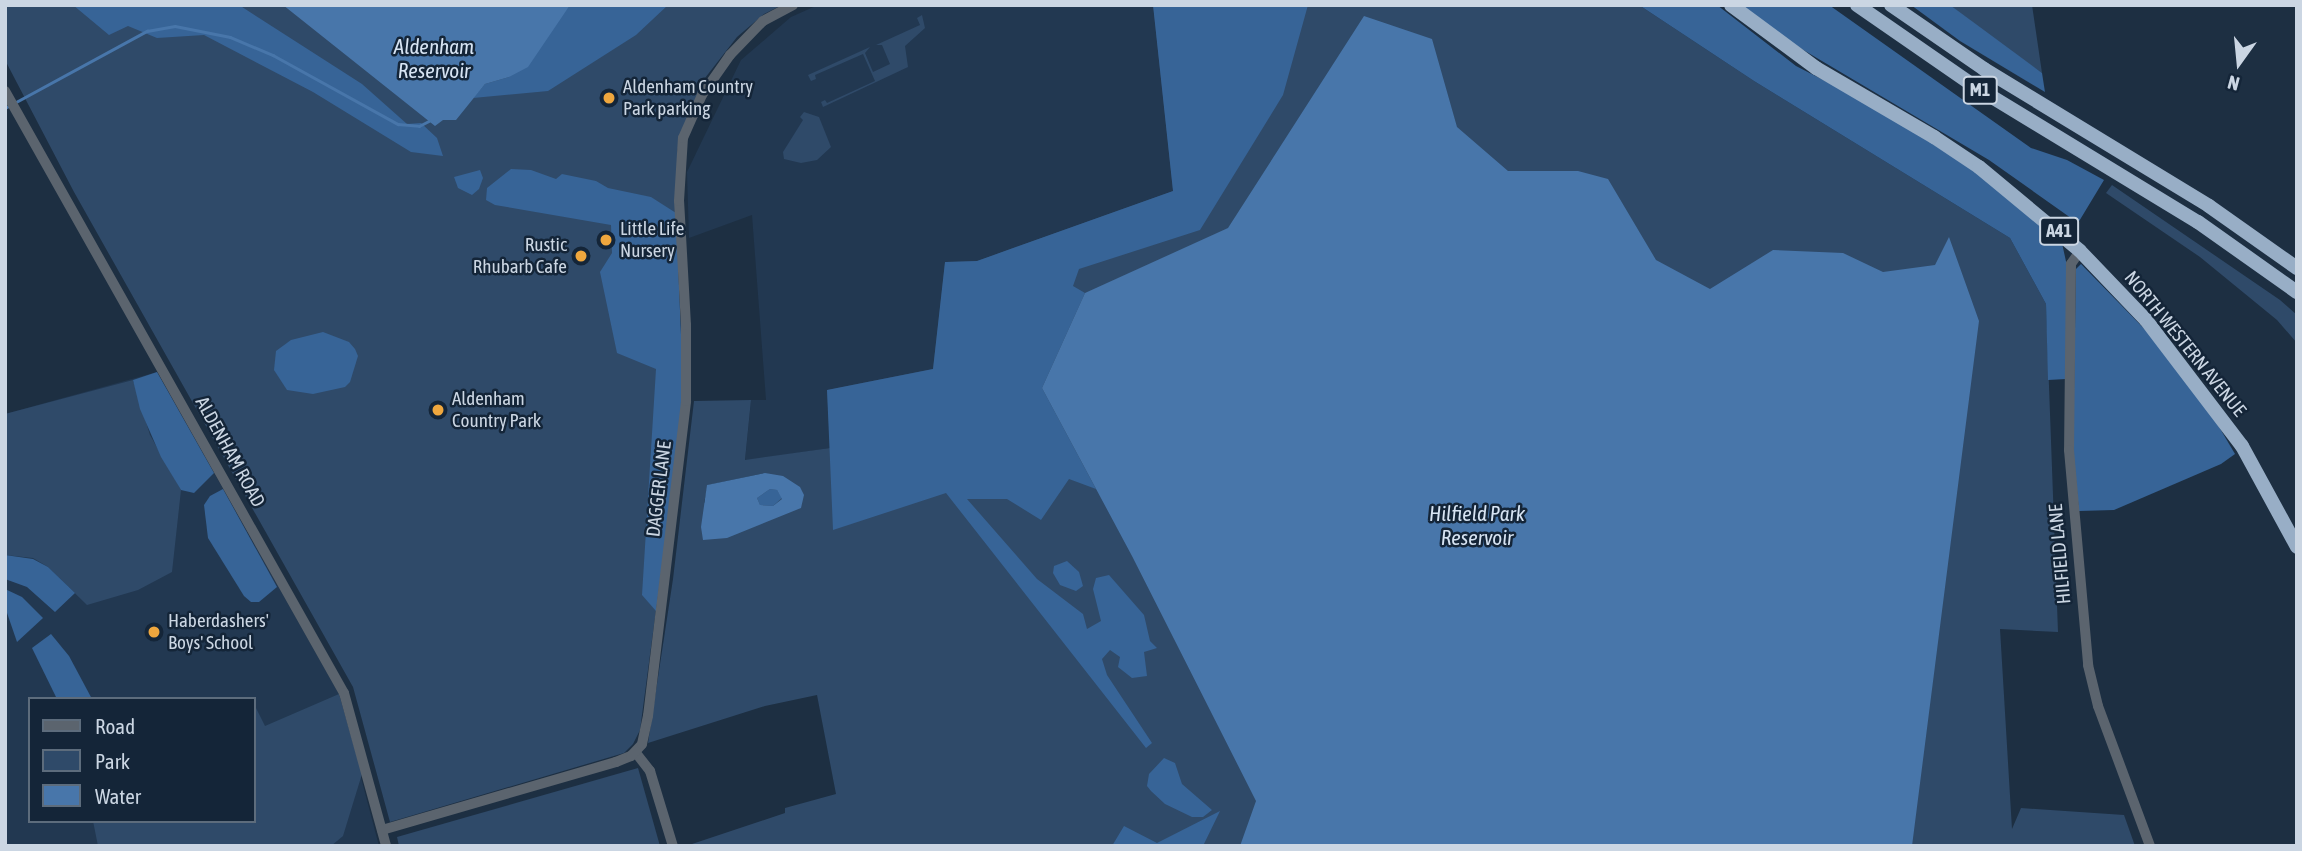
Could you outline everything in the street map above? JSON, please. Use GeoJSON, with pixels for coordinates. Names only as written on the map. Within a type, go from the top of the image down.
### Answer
{"type":"FeatureCollection","features":[{"type":"Feature","properties":{"kind":"highway","name":"NORTH WESTERN AVENUE"},"geometry":{"type":"LineString","coordinates":[[1731,5],[1816,68],[1934,137],[1979,167],[2080,251],[2146,320],[2242,446],[2297,547]]}},
{"type":"Feature","properties":{"kind":"highway","name":"M1"},"geometry":{"type":"LineString","coordinates":[[1857,5],[1973,86],[2198,222],[2297,292]]}},
{"type":"Feature","properties":{"kind":"highway","name":"M1"},"geometry":{"type":"LineString","coordinates":[[1891,5],[1984,69],[2209,206],[2297,268]]}},
{"type":"Feature","properties":{"kind":"street","name":"DAGGER LANE"},"geometry":{"type":"LineString","coordinates":[[636,753],[645,738],[686,401],[686,325],[679,201],[683,138],[702,95],[730,55],[763,21],[793,5]]}},
{"type":"Feature","properties":{"kind":"street","name":"ALDENHAM ROAD"},"geometry":{"type":"LineString","coordinates":[[10,100],[344,692],[386,846]]}},
{"type":"Feature","properties":{"kind":"street","name":"HILFIELD LANE"},"geometry":{"type":"LineString","coordinates":[[2080,251],[2071,264],[2069,450],[2087,654],[2098,706],[2150,846]]}},
{"type":"Feature","properties":{"kind":"street"},"geometry":{"type":"LineString","coordinates":[[382,830],[616,762],[636,753],[650,771],[673,846]]}},
{"type":"Feature","properties":{"kind":"shaded area"},"geometry":{"type":"Polygon","coordinates":[[[73,5],[239,5],[362,84],[407,124],[421,123],[437,138],[443,156],[411,152],[313,92],[204,35],[157,38],[128,26],[109,35],[73,5]]]}},
{"type":"Feature","properties":{"kind":"shaded area"},"geometry":{"type":"Polygon","coordinates":[[[570,5],[668,5],[636,35],[548,91],[473,98],[485,84],[509,77],[570,5]]]}},
{"type":"Feature","properties":{"kind":"shaded area"},"geometry":{"type":"Polygon","coordinates":[[[818,5],[1153,5],[1173,191],[977,261],[945,262],[933,370],[827,390],[830,448],[745,461],[751,400],[766,400],[752,215],[689,238],[687,172],[741,60],[791,17],[818,5]]]}},
{"type":"Feature","properties":{"kind":"shaded area"},"geometry":{"type":"Polygon","coordinates":[[[1153,5],[1308,5],[1283,95],[1200,230],[1079,269],[1073,286],[1085,293],[1042,388],[1096,489],[1069,479],[1041,520],[1007,499],[967,499],[1037,579],[1083,614],[1087,629],[1101,621],[1093,589],[1096,578],[1109,575],[1144,615],[1150,641],[1157,648],[1144,652],[1147,676],[1132,678],[1118,667],[1120,657],[1110,650],[1102,659],[1107,675],[1152,743],[1146,748],[946,493],[833,530],[827,390],[933,369],[945,262],[977,261],[1173,191],[1153,5]]]}},
{"type":"Feature","properties":{"kind":"shaded area"},"geometry":{"type":"Polygon","coordinates":[[[1639,5],[1717,5],[1796,66],[1868,103],[1974,170],[2062,243],[2067,266],[2066,379],[2048,380],[2046,304],[2010,238],[1754,81],[1639,5]]]}},
{"type":"Feature","properties":{"kind":"shaded area"},"geometry":{"type":"Polygon","coordinates":[[[1738,5],[1829,5],[2031,148],[2067,160],[2104,180],[2078,223],[1989,160],[1800,48],[1738,5]]]}},
{"type":"Feature","properties":{"kind":"shaded area"},"geometry":{"type":"Polygon","coordinates":[[[1911,5],[1950,5],[2042,73],[2045,92],[1960,41],[1911,5]]]}},
{"type":"Feature","properties":{"kind":"shaded area"},"geometry":{"type":"Polygon","coordinates":[[[511,169],[531,170],[556,179],[562,174],[596,181],[608,188],[651,197],[676,213],[683,383],[679,437],[656,611],[642,595],[656,369],[617,353],[600,272],[612,253],[611,225],[495,205],[486,200],[487,188],[511,169]]]}},
{"type":"Feature","properties":{"kind":"shaded area"},"geometry":{"type":"Polygon","coordinates":[[[480,170],[483,178],[479,189],[472,195],[458,188],[454,177],[480,170]]]}},
{"type":"Feature","properties":{"kind":"shaded area"},"geometry":{"type":"Polygon","coordinates":[[[2081,264],[2162,347],[2215,420],[2235,454],[2221,464],[2114,510],[2079,511],[2073,449],[2076,269],[2081,264]]]}},
{"type":"Feature","properties":{"kind":"shaded area"},"geometry":{"type":"Polygon","coordinates":[[[323,332],[349,342],[355,349],[358,356],[350,382],[345,387],[313,394],[287,390],[274,370],[276,351],[291,340],[323,332]]]}},
{"type":"Feature","properties":{"kind":"shaded area","name":"Haberdashers' Boys' School"},"geometry":{"type":"Polygon","coordinates":[[[157,372],[339,694],[379,846],[5,846],[5,414],[157,372]]]}},
{"type":"Feature","properties":{"kind":"shaded area"},"geometry":{"type":"Polygon","coordinates":[[[157,372],[214,473],[194,493],[181,490],[161,457],[140,409],[133,380],[157,372]]]}},
{"type":"Feature","properties":{"kind":"shaded area"},"geometry":{"type":"Polygon","coordinates":[[[223,489],[277,587],[259,602],[251,602],[244,596],[208,538],[204,505],[210,496],[223,489]]]}},
{"type":"Feature","properties":{"kind":"shaded area"},"geometry":{"type":"Polygon","coordinates":[[[770,489],[777,490],[782,498],[773,506],[760,505],[757,498],[770,489]]]}},
{"type":"Feature","properties":{"kind":"shaded area"},"geometry":{"type":"Polygon","coordinates":[[[5,555],[33,559],[48,567],[75,593],[55,612],[27,587],[5,579],[5,555]]]}},
{"type":"Feature","properties":{"kind":"shaded area"},"geometry":{"type":"Polygon","coordinates":[[[1067,561],[1079,572],[1083,586],[1076,591],[1060,585],[1053,573],[1054,566],[1067,561]]]}},
{"type":"Feature","properties":{"kind":"shaded area"},"geometry":{"type":"Polygon","coordinates":[[[5,589],[22,597],[43,618],[17,642],[5,607],[5,589]]]}},
{"type":"Feature","properties":{"kind":"shaded area"},"geometry":{"type":"Polygon","coordinates":[[[51,634],[69,656],[91,697],[56,697],[32,648],[51,634]]]}},
{"type":"Feature","properties":{"kind":"shaded area"},"geometry":{"type":"Polygon","coordinates":[[[1164,758],[1175,763],[1182,784],[1212,810],[1203,817],[1192,817],[1165,804],[1151,791],[1147,786],[1149,774],[1164,758]]]}},
{"type":"Feature","properties":{"kind":"shaded area"},"geometry":{"type":"Polygon","coordinates":[[[1220,811],[1203,846],[1112,846],[1124,826],[1157,843],[1220,811]]]}},
{"type":"Feature","properties":{"kind":"green space","name":"Aldenham Country Park"},"geometry":{"type":"Polygon","coordinates":[[[5,5],[782,5],[764,14],[737,37],[705,78],[681,135],[677,152],[679,437],[640,730],[633,744],[624,753],[390,822],[353,687],[74,192],[5,60],[5,5]]]}},
{"type":"Feature","properties":{"kind":"green space"},"geometry":{"type":"Polygon","coordinates":[[[1153,5],[1639,5],[1754,81],[2010,238],[2046,304],[2058,632],[2000,629],[2012,829],[2021,808],[2124,815],[2135,846],[686,846],[785,813],[785,808],[836,794],[817,695],[765,706],[648,743],[673,579],[694,401],[751,400],[745,460],[830,448],[827,390],[933,369],[945,262],[977,261],[1173,191],[1153,5]],[[765,473],[708,485],[704,503],[765,473]]]}},
{"type":"Feature","properties":{"kind":"green space"},"geometry":{"type":"Polygon","coordinates":[[[1950,5],[2032,5],[2042,73],[1975,26],[1950,5]]]}},
{"type":"Feature","properties":{"kind":"green space"},"geometry":{"type":"Polygon","coordinates":[[[922,15],[925,28],[905,46],[908,67],[823,107],[821,102],[825,100],[827,103],[875,81],[863,54],[815,75],[816,79],[811,81],[808,75],[870,47],[865,53],[873,72],[890,64],[882,45],[876,45],[920,25],[917,18],[922,15]]]}},
{"type":"Feature","properties":{"kind":"green space"},"geometry":{"type":"Polygon","coordinates":[[[804,112],[819,117],[831,147],[817,160],[801,163],[784,159],[783,152],[803,120],[800,117],[804,112]]]}},
{"type":"Feature","properties":{"kind":"green space"},"geometry":{"type":"Polygon","coordinates":[[[2112,185],[2280,300],[2297,315],[2297,343],[2277,320],[2200,257],[2106,193],[2112,185]]]}},
{"type":"Feature","properties":{"kind":"green space"},"geometry":{"type":"Polygon","coordinates":[[[133,380],[150,435],[181,490],[172,572],[138,590],[87,605],[48,567],[33,558],[5,555],[5,414],[133,380]]]}},
{"type":"Feature","properties":{"kind":"green space"},"geometry":{"type":"Polygon","coordinates":[[[339,694],[362,774],[343,836],[331,846],[98,846],[93,823],[256,823],[256,708],[265,726],[339,694]]]}},
{"type":"Feature","properties":{"kind":"green space"},"geometry":{"type":"Polygon","coordinates":[[[638,768],[660,846],[399,846],[397,837],[638,768]]]}},
{"type":"Feature","properties":{"kind":"water","name":"Aldenham Reservoir"},"geometry":{"type":"Polygon","coordinates":[[[283,5],[570,5],[528,67],[509,77],[485,84],[456,120],[443,120],[435,126],[283,5]]]}},
{"type":"Feature","properties":{"kind":"water","name":"Hilfield Park Reservoir"},"geometry":{"type":"Polygon","coordinates":[[[1364,16],[1432,39],[1457,127],[1508,171],[1578,171],[1608,179],[1656,260],[1710,289],[1773,250],[1843,253],[1883,272],[1935,265],[1949,237],[1979,321],[1912,846],[1240,846],[1256,801],[1132,556],[1042,388],[1085,293],[1228,228],[1364,16]]]}},
{"type":"Feature","properties":{"kind":"water"},"geometry":{"type":"Polygon","coordinates":[[[765,473],[783,476],[800,487],[804,495],[801,508],[727,538],[703,540],[701,527],[707,485],[765,473]],[[770,489],[757,498],[760,505],[773,506],[782,499],[777,490],[770,489]]]}},
{"type":"Feature","properties":{"kind":"waterway"},"geometry":{"type":"LineString","coordinates":[[5,108],[147,31],[175,26],[230,37],[273,55],[398,124],[419,126],[429,121]]}},
{"type":"Feature","properties":{"kind":"place","name":"Aldenham Country Park parking"},"geometry":{"type":"Point","coordinates":[609,98]}},
{"type":"Feature","properties":{"kind":"place","name":"Little Life Nursery"},"geometry":{"type":"Point","coordinates":[606,240]}},
{"type":"Feature","properties":{"kind":"place","name":"Rustic Rhubarb Cafe"},"geometry":{"type":"Point","coordinates":[581,256]}},
{"type":"Feature","properties":{"kind":"place","name":"Aldenham Country Park"},"geometry":{"type":"Point","coordinates":[438,410]}},
{"type":"Feature","properties":{"kind":"place","name":"Haberdashers' Boys' School"},"geometry":{"type":"Point","coordinates":[154,632]}}]}
